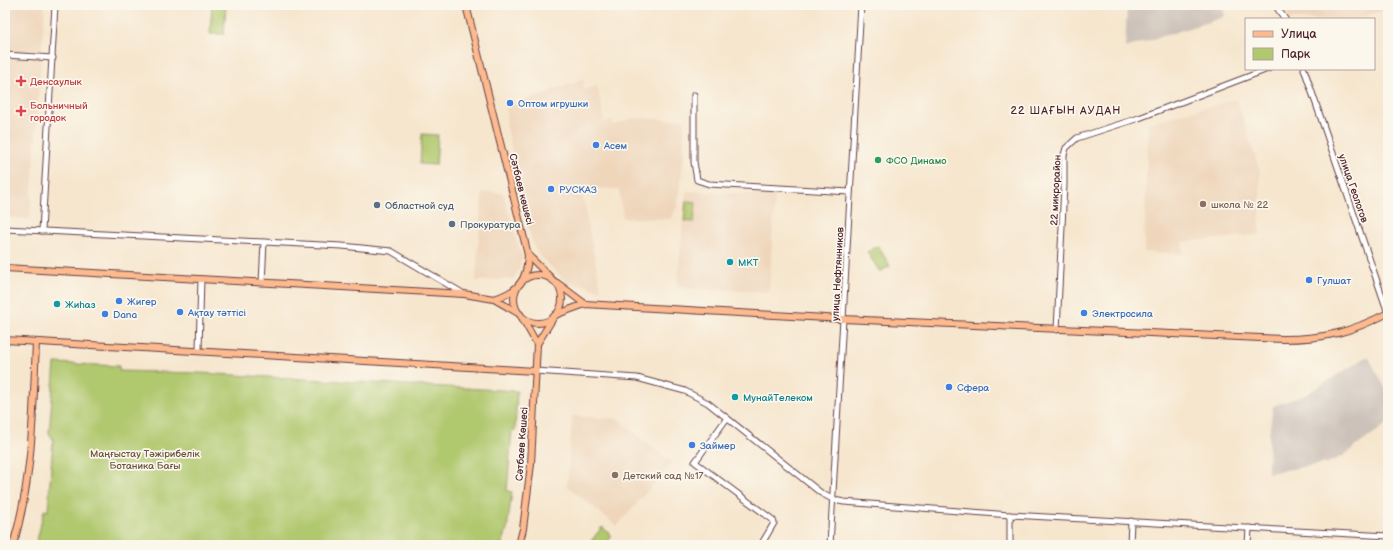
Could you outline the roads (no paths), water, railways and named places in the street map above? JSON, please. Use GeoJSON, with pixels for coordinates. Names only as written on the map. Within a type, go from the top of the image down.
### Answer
{"type":"FeatureCollection","features":[{"type":"Feature","properties":{"kind":"main road","name":"Сәтбаев көшесі"},"geometry":{"type":"LineString","coordinates":[[466,5],[528,255],[522,282]]}},
{"type":"Feature","properties":{"kind":"main road"},"geometry":{"type":"LineString","coordinates":[[528,255],[554,280],[585,304]]}},
{"type":"Feature","properties":{"kind":"main road"},"geometry":{"type":"LineString","coordinates":[[5,268],[464,294],[494,298],[510,294],[522,282],[534,275],[548,277],[554,280],[558,286],[562,301],[555,315]]}},
{"type":"Feature","properties":{"kind":"main road"},"geometry":{"type":"LineString","coordinates":[[522,282],[517,288],[515,301],[520,314],[537,344]]}},
{"type":"Feature","properties":{"kind":"main road"},"geometry":{"type":"LineString","coordinates":[[494,298],[526,319],[541,322],[585,304],[1057,330],[1312,339],[1343,333],[1388,313]]}},
{"type":"Feature","properties":{"kind":"main road","name":"Сәтбаев Көшесі"},"geometry":{"type":"LineString","coordinates":[[518,545],[523,529],[527,498],[537,344],[555,315]]}},
{"type":"Feature","properties":{"kind":"main road"},"geometry":{"type":"LineString","coordinates":[[5,340],[199,350],[536,371]]}},
{"type":"Feature","properties":{"kind":"main road"},"geometry":{"type":"LineString","coordinates":[[13,545],[27,486],[31,454],[36,342]]}},
{"type":"Feature","properties":{"kind":"street"},"geometry":{"type":"LineString","coordinates":[[42,231],[55,5]]}},
{"type":"Feature","properties":{"kind":"street","name":"улица Нефтянников"},"geometry":{"type":"LineString","coordinates":[[830,545],[834,500],[861,5]]}},
{"type":"Feature","properties":{"kind":"street"},"geometry":{"type":"LineString","coordinates":[[1275,5],[1284,18]]}},
{"type":"Feature","properties":{"kind":"street"},"geometry":{"type":"LineString","coordinates":[[5,55],[53,58]]}},
{"type":"Feature","properties":{"kind":"street","name":"22 микрорайон"},"geometry":{"type":"LineString","coordinates":[[1057,330],[1064,155],[1070,143],[1077,138],[1139,118],[1265,70]]}},
{"type":"Feature","properties":{"kind":"street","name":"улица Геологов"},"geometry":{"type":"LineString","coordinates":[[1304,70],[1388,313]]}},
{"type":"Feature","properties":{"kind":"street"},"geometry":{"type":"LineString","coordinates":[[694,95],[694,162],[697,180],[708,184],[850,192]]}},
{"type":"Feature","properties":{"kind":"street"},"geometry":{"type":"LineString","coordinates":[[5,229],[342,246],[391,251],[464,294]]}},
{"type":"Feature","properties":{"kind":"street"},"geometry":{"type":"LineString","coordinates":[[262,283],[264,242]]}},
{"type":"Feature","properties":{"kind":"street"},"geometry":{"type":"LineString","coordinates":[[199,350],[201,280]]}},
{"type":"Feature","properties":{"kind":"street"},"geometry":{"type":"LineString","coordinates":[[536,371],[637,378],[684,392],[708,403],[821,493],[834,500],[889,506],[1010,515],[1388,536]]}},
{"type":"Feature","properties":{"kind":"street"},"geometry":{"type":"LineString","coordinates":[[727,418],[695,462],[773,520],[774,523],[761,545]]}},
{"type":"Feature","properties":{"kind":"street"},"geometry":{"type":"LineString","coordinates":[[1010,515],[1010,545]]}},
{"type":"Feature","properties":{"kind":"street"},"geometry":{"type":"LineString","coordinates":[[1130,545],[1131,521]]}},
{"type":"Feature","properties":{"kind":"street"},"geometry":{"type":"LineString","coordinates":[[1248,545],[1249,528]]}},
{"type":"Feature","properties":{"kind":"place","name":"Денсаулык"},"geometry":{"type":"Point","coordinates":[21,81]}},
{"type":"Feature","properties":{"kind":"place","name":"Оптом игрушки"},"geometry":{"type":"Point","coordinates":[510,103]}},
{"type":"Feature","properties":{"kind":"place","name":"Больничный городок"},"geometry":{"type":"Point","coordinates":[21,111]}},
{"type":"Feature","properties":{"kind":"place","name":"Асем"},"geometry":{"type":"Point","coordinates":[596,145]}},
{"type":"Feature","properties":{"kind":"place","name":"ФСО Динамо"},"geometry":{"type":"Point","coordinates":[878,160]}},
{"type":"Feature","properties":{"kind":"place","name":"РУСКАЗ"},"geometry":{"type":"Point","coordinates":[551,189]}},
{"type":"Feature","properties":{"kind":"place","name":"школа № 22"},"geometry":{"type":"Point","coordinates":[1203,204]}},
{"type":"Feature","properties":{"kind":"place","name":"Областной суд"},"geometry":{"type":"Point","coordinates":[377,205]}},
{"type":"Feature","properties":{"kind":"place","name":"Прокуратура"},"geometry":{"type":"Point","coordinates":[452,224]}},
{"type":"Feature","properties":{"kind":"place","name":"МКТ"},"geometry":{"type":"Point","coordinates":[730,262]}},
{"type":"Feature","properties":{"kind":"place","name":"Гулшат"},"geometry":{"type":"Point","coordinates":[1309,280]}},
{"type":"Feature","properties":{"kind":"place","name":"Жигер"},"geometry":{"type":"Point","coordinates":[119,301]}},
{"type":"Feature","properties":{"kind":"place","name":"Жиhаз"},"geometry":{"type":"Point","coordinates":[57,304]}},
{"type":"Feature","properties":{"kind":"place","name":"Ақтау тәттісі"},"geometry":{"type":"Point","coordinates":[180,312]}},
{"type":"Feature","properties":{"kind":"place","name":"Электросила"},"geometry":{"type":"Point","coordinates":[1084,313]}},
{"type":"Feature","properties":{"kind":"place","name":"Dana"},"geometry":{"type":"Point","coordinates":[105,314]}},
{"type":"Feature","properties":{"kind":"place","name":"Сфера"},"geometry":{"type":"Point","coordinates":[949,387]}},
{"type":"Feature","properties":{"kind":"place","name":"МунайТелеком"},"geometry":{"type":"Point","coordinates":[735,397]}},
{"type":"Feature","properties":{"kind":"place","name":"Займер"},"geometry":{"type":"Point","coordinates":[692,445]}},
{"type":"Feature","properties":{"kind":"place","name":"Детский сад №17"},"geometry":{"type":"Point","coordinates":[615,475]}},
{"type":"Feature","properties":{"kind":"district","name":"22 ШАҒЫН АУДАН"},"geometry":{"type":"Point","coordinates":[1066,110]}},
{"type":"Feature","properties":{"kind":"park label","name":"Маңғыстау Тәжірибелік Ботаника Бағы"},"geometry":{"type":"Point","coordinates":[145,458]}}]}
